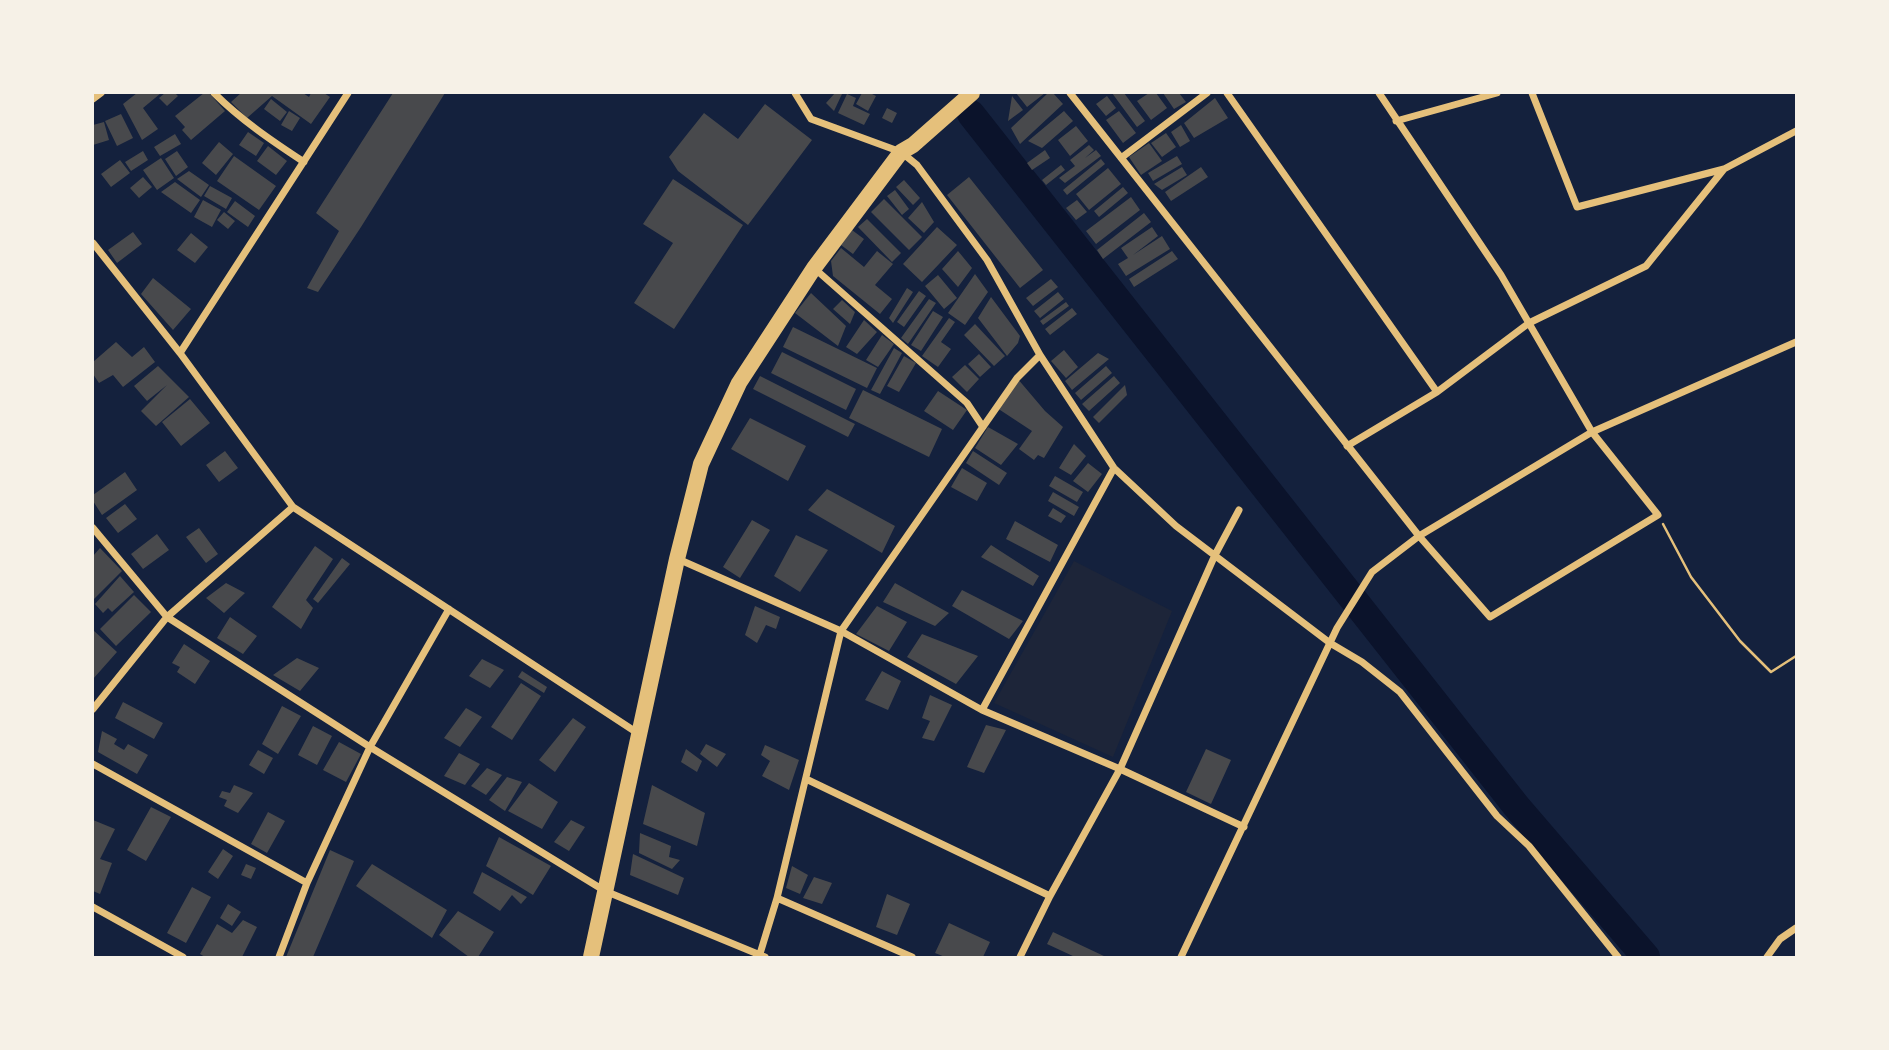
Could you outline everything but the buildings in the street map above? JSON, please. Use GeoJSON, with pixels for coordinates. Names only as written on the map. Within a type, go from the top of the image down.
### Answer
{"type":"FeatureCollection","features":[{"type":"Feature","properties":{"kind":"highway"},"geometry":{"type":"LineString","coordinates":[[591,957],[677,559],[701,464],[738,383],[814,268],[901,152],[914,145],[972,93]]}},
{"type":"Feature","properties":{"kind":"street"},"geometry":{"type":"LineString","coordinates":[[93,100],[101,93]]}},
{"type":"Feature","properties":{"kind":"street"},"geometry":{"type":"LineString","coordinates":[[214,93],[266,138],[304,162]]}},
{"type":"Feature","properties":{"kind":"street"},"geometry":{"type":"LineString","coordinates":[[180,353],[348,93]]}},
{"type":"Feature","properties":{"kind":"street"},"geometry":{"type":"LineString","coordinates":[[795,93],[811,119],[901,152],[917,165],[987,260],[1040,355],[1114,468],[1176,526],[1330,643],[1362,662],[1400,692],[1497,816],[1529,846],[1618,957]]}},
{"type":"Feature","properties":{"kind":"street"},"geometry":{"type":"LineString","coordinates":[[1070,93],[1419,536],[1490,617],[1658,515],[1592,432],[1500,275],[1378,93]]}},
{"type":"Feature","properties":{"kind":"street"},"geometry":{"type":"LineString","coordinates":[[1121,158],[1207,93]]}},
{"type":"Feature","properties":{"kind":"street"},"geometry":{"type":"LineString","coordinates":[[1227,93],[1437,392]]}},
{"type":"Feature","properties":{"kind":"street"},"geometry":{"type":"LineString","coordinates":[[1396,121],[1497,93]]}},
{"type":"Feature","properties":{"kind":"street"},"geometry":{"type":"LineString","coordinates":[[1532,93],[1577,207],[1724,169],[1796,131]]}},
{"type":"Feature","properties":{"kind":"street"},"geometry":{"type":"LineString","coordinates":[[1347,446],[1437,392],[1529,323],[1646,266],[1724,169]]}},
{"type":"Feature","properties":{"kind":"street"},"geometry":{"type":"LineString","coordinates":[[93,243],[180,353],[293,507],[639,734]]}},
{"type":"Feature","properties":{"kind":"street"},"geometry":{"type":"LineString","coordinates":[[814,268],[967,403],[983,427]]}},
{"type":"Feature","properties":{"kind":"street"},"geometry":{"type":"LineString","coordinates":[[1181,957],[1337,628],[1372,572],[1419,536],[1592,432],[1796,342]]}},
{"type":"Feature","properties":{"kind":"street"},"geometry":{"type":"LineString","coordinates":[[93,528],[167,617],[370,747],[605,891],[761,956],[841,631],[1017,378],[1040,355]]}},
{"type":"Feature","properties":{"kind":"street"},"geometry":{"type":"LineString","coordinates":[[982,710],[1114,468]]}},
{"type":"Feature","properties":{"kind":"street"},"geometry":{"type":"LineString","coordinates":[[93,709],[167,617],[293,507]]}},
{"type":"Feature","properties":{"kind":"street"},"geometry":{"type":"LineString","coordinates":[[1020,957],[1050,895],[1120,769],[1215,555],[1240,510]]}},
{"type":"Feature","properties":{"kind":"street"},"geometry":{"type":"LineString","coordinates":[[677,559],[841,631],[982,710],[1120,769],[1244,827]]}},
{"type":"Feature","properties":{"kind":"street"},"geometry":{"type":"LineString","coordinates":[[279,957],[307,883],[370,747],[449,609]]}},
{"type":"Feature","properties":{"kind":"street"},"geometry":{"type":"LineString","coordinates":[[93,764],[307,883]]}},
{"type":"Feature","properties":{"kind":"street"},"geometry":{"type":"LineString","coordinates":[[806,779],[1050,895]]}},
{"type":"Feature","properties":{"kind":"street"},"geometry":{"type":"LineString","coordinates":[[777,898],[912,957]]}},
{"type":"Feature","properties":{"kind":"street"},"geometry":{"type":"LineString","coordinates":[[93,907],[183,957]]}},
{"type":"Feature","properties":{"kind":"street"},"geometry":{"type":"LineString","coordinates":[[1767,957],[1780,939],[1796,928]]}},
{"type":"Feature","properties":{"kind":"path"},"geometry":{"type":"LineString","coordinates":[[1658,515],[1691,577],[1740,640],[1763,664],[1771,672],[1796,656]]}},
{"type":"Feature","properties":{"kind":"shaded area"},"geometry":{"type":"Polygon","coordinates":[[[1074,561],[1172,611],[1113,757],[994,703],[1074,561]]]}},
{"type":"Feature","properties":{"kind":"waterway"},"geometry":{"type":"LineString","coordinates":[[971,114],[1517,807],[1646,957]]}}]}
